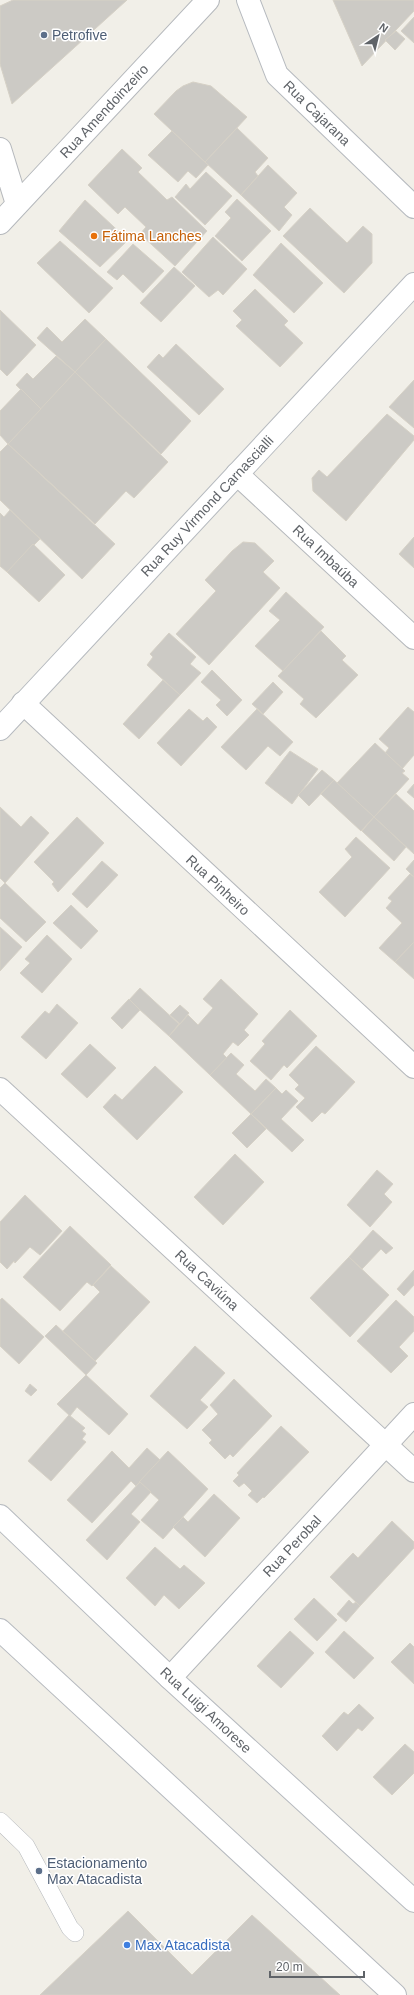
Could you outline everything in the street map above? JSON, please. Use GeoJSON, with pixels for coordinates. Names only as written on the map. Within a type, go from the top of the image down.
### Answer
{"type":"FeatureCollection","features":[{"type":"Feature","properties":{"kind":"street","name":"Rua Amendoinzeiro"},"geometry":{"type":"LineString","coordinates":[[0,223],[208,0]]}},
{"type":"Feature","properties":{"kind":"street","name":"Rua Cajarana"},"geometry":{"type":"LineString","coordinates":[[248,0],[277,75],[414,207]]}},
{"type":"Feature","properties":{"kind":"street"},"geometry":{"type":"LineString","coordinates":[[0,150],[17,204]]}},
{"type":"Feature","properties":{"kind":"street","name":"Rua Ruy Virmond Carnascialli"},"geometry":{"type":"LineString","coordinates":[[0,729],[414,284]]}},
{"type":"Feature","properties":{"kind":"street","name":"Rua Imbaúba"},"geometry":{"type":"LineString","coordinates":[[237,474],[414,638]]}},
{"type":"Feature","properties":{"kind":"street","name":"Rua Pinheiro"},"geometry":{"type":"LineString","coordinates":[[23,704],[414,1067]]}},
{"type":"Feature","properties":{"kind":"street","name":"Rua Caviúna"},"geometry":{"type":"LineString","coordinates":[[0,1089],[414,1471]]}},
{"type":"Feature","properties":{"kind":"street","name":"Rua Perobal"},"geometry":{"type":"LineString","coordinates":[[170,1678],[414,1414]]}},
{"type":"Feature","properties":{"kind":"street","name":"Rua Luigi Amorese"},"geometry":{"type":"LineString","coordinates":[[0,1516],[170,1678],[414,1901]]}},
{"type":"Feature","properties":{"kind":"street"},"geometry":{"type":"LineString","coordinates":[[0,1532],[62,1574]]}},
{"type":"Feature","properties":{"kind":"street"},"geometry":{"type":"LineString","coordinates":[[0,1630],[395,1995]]}},
{"type":"Feature","properties":{"kind":"lane"},"geometry":{"type":"LineString","coordinates":[[0,1821],[26,1846],[70,1928],[75,1933]]}},
{"type":"Feature","properties":{"kind":"building","name":"Petrofive"},"geometry":{"type":"Polygon","coordinates":[[[13,0],[127,0],[12,104],[0,64],[0,6],[13,0]]]}},
{"type":"Feature","properties":{"kind":"building"},"geometry":{"type":"Polygon","coordinates":[[[333,0],[414,0],[414,11],[362,66],[333,0]]]}},
{"type":"Feature","properties":{"kind":"building"},"geometry":{"type":"Polygon","coordinates":[[[414,17],[414,43],[401,31],[414,17]]]}},
{"type":"Feature","properties":{"kind":"building"},"geometry":{"type":"Polygon","coordinates":[[[396,31],[405,39],[395,50],[385,40],[396,31]]]}},
{"type":"Feature","properties":{"kind":"building"},"geometry":{"type":"Polygon","coordinates":[[[193,82],[211,86],[247,117],[205,162],[154,114],[176,91],[193,82]]]}},
{"type":"Feature","properties":{"kind":"building"},"geometry":{"type":"Polygon","coordinates":[[[237,128],[268,158],[255,172],[258,176],[241,195],[205,162],[237,128]]]}},
{"type":"Feature","properties":{"kind":"building"},"geometry":{"type":"Polygon","coordinates":[[[172,131],[208,165],[196,178],[188,171],[178,182],[148,155],[172,131]]]}},
{"type":"Feature","properties":{"kind":"building"},"geometry":{"type":"Polygon","coordinates":[[[122,149],[142,168],[138,172],[167,200],[172,197],[207,231],[175,266],[140,234],[146,227],[125,207],[118,214],[88,185],[122,149]]]}},
{"type":"Feature","properties":{"kind":"building"},"geometry":{"type":"Polygon","coordinates":[[[268,165],[297,193],[284,207],[292,215],[279,231],[241,195],[268,165]]]}},
{"type":"Feature","properties":{"kind":"building"},"geometry":{"type":"Polygon","coordinates":[[[206,172],[232,196],[205,225],[175,197],[186,184],[190,189],[206,172]]]}},
{"type":"Feature","properties":{"kind":"building"},"geometry":{"type":"Polygon","coordinates":[[[237,199],[271,231],[242,261],[215,236],[231,218],[225,212],[237,199]]]}},
{"type":"Feature","properties":{"kind":"building","name":"Fátima Lanches"},"geometry":{"type":"Polygon","coordinates":[[[85,200],[128,240],[100,267],[59,231],[85,200]]]}},
{"type":"Feature","properties":{"kind":"building"},"geometry":{"type":"Polygon","coordinates":[[[310,208],[347,243],[363,226],[372,234],[372,263],[344,293],[283,236],[310,208]]]}},
{"type":"Feature","properties":{"kind":"building"},"geometry":{"type":"Polygon","coordinates":[[[213,237],[247,269],[223,295],[218,290],[209,297],[182,272],[213,237]]]}},
{"type":"Feature","properties":{"kind":"building"},"geometry":{"type":"Polygon","coordinates":[[[60,241],[113,288],[89,313],[37,263],[60,241]]]}},
{"type":"Feature","properties":{"kind":"building"},"geometry":{"type":"Polygon","coordinates":[[[281,243],[323,283],[294,313],[253,275],[281,243]]]}},
{"type":"Feature","properties":{"kind":"building"},"geometry":{"type":"Polygon","coordinates":[[[133,244],[164,271],[143,293],[123,274],[117,280],[107,272],[133,244]]]}},
{"type":"Feature","properties":{"kind":"building"},"geometry":{"type":"Polygon","coordinates":[[[174,267],[195,286],[161,322],[140,303],[174,267]]]}},
{"type":"Feature","properties":{"kind":"building"},"geometry":{"type":"Polygon","coordinates":[[[255,289],[288,321],[284,325],[303,343],[280,367],[236,326],[242,320],[233,311],[255,289]]]}},
{"type":"Feature","properties":{"kind":"building"},"geometry":{"type":"Polygon","coordinates":[[[0,310],[36,345],[7,376],[0,369],[0,310]]]}},
{"type":"Feature","properties":{"kind":"building"},"geometry":{"type":"Polygon","coordinates":[[[85,319],[106,339],[75,372],[37,338],[47,327],[62,342],[85,319]]]}},
{"type":"Feature","properties":{"kind":"building"},"geometry":{"type":"Polygon","coordinates":[[[106,339],[191,421],[161,454],[75,372],[106,339]]]}},
{"type":"Feature","properties":{"kind":"building"},"geometry":{"type":"Polygon","coordinates":[[[176,344],[224,389],[199,415],[147,367],[159,354],[163,358],[176,344]]]}},
{"type":"Feature","properties":{"kind":"building"},"geometry":{"type":"Polygon","coordinates":[[[56,356],[75,372],[41,409],[16,385],[27,373],[33,379],[56,356]]]}},
{"type":"Feature","properties":{"kind":"building"},"geometry":{"type":"Polygon","coordinates":[[[75,372],[168,462],[134,498],[126,491],[95,524],[8,444],[75,372]]]}},
{"type":"Feature","properties":{"kind":"building"},"geometry":{"type":"Polygon","coordinates":[[[414,380],[414,428],[389,407],[414,380]]]}},
{"type":"Feature","properties":{"kind":"building"},"geometry":{"type":"Polygon","coordinates":[[[21,389],[41,409],[8,444],[0,435],[0,411],[21,389]]]}},
{"type":"Feature","properties":{"kind":"building"},"geometry":{"type":"Polygon","coordinates":[[[387,414],[414,436],[414,440],[346,521],[313,491],[312,478],[319,470],[327,477],[387,414]]]}},
{"type":"Feature","properties":{"kind":"building"},"geometry":{"type":"Polygon","coordinates":[[[8,444],[115,544],[82,579],[0,500],[0,452],[8,444]]]}},
{"type":"Feature","properties":{"kind":"building"},"geometry":{"type":"Polygon","coordinates":[[[10,510],[40,539],[7,572],[0,566],[0,513],[4,517],[10,510]]]}},
{"type":"Feature","properties":{"kind":"building"},"geometry":{"type":"Polygon","coordinates":[[[414,537],[414,568],[399,554],[414,537]]]}},
{"type":"Feature","properties":{"kind":"building"},"geometry":{"type":"Polygon","coordinates":[[[243,542],[255,543],[274,561],[263,572],[280,588],[209,665],[176,634],[216,591],[205,580],[232,551],[243,542]]]}},
{"type":"Feature","properties":{"kind":"building"},"geometry":{"type":"Polygon","coordinates":[[[33,544],[65,575],[39,602],[7,572],[33,544]]]}},
{"type":"Feature","properties":{"kind":"building"},"geometry":{"type":"Polygon","coordinates":[[[286,592],[324,627],[283,671],[255,646],[280,620],[269,611],[286,592]]]}},
{"type":"Feature","properties":{"kind":"building"},"geometry":{"type":"Polygon","coordinates":[[[321,631],[346,656],[342,660],[358,675],[316,718],[300,704],[304,699],[278,676],[321,631]]]}},
{"type":"Feature","properties":{"kind":"building"},"geometry":{"type":"Polygon","coordinates":[[[169,633],[196,657],[190,664],[201,673],[180,695],[147,665],[153,657],[150,654],[169,633]]]}},
{"type":"Feature","properties":{"kind":"building"},"geometry":{"type":"Polygon","coordinates":[[[212,670],[242,700],[227,716],[216,705],[221,700],[201,682],[212,670]]]}},
{"type":"Feature","properties":{"kind":"building"},"geometry":{"type":"Polygon","coordinates":[[[163,680],[180,695],[139,739],[123,724],[163,680]]]}},
{"type":"Feature","properties":{"kind":"building"},"geometry":{"type":"Polygon","coordinates":[[[273,682],[283,692],[263,714],[252,704],[273,682]]]}},
{"type":"Feature","properties":{"kind":"building"},"geometry":{"type":"Polygon","coordinates":[[[408,707],[414,712],[414,755],[402,769],[385,753],[389,748],[379,739],[408,707]]]}},
{"type":"Feature","properties":{"kind":"building"},"geometry":{"type":"Polygon","coordinates":[[[189,709],[203,721],[207,717],[217,727],[181,766],[157,743],[189,709]]]}},
{"type":"Feature","properties":{"kind":"building"},"geometry":{"type":"Polygon","coordinates":[[[257,709],[293,742],[280,756],[268,746],[246,770],[221,747],[257,709]]]}},
{"type":"Feature","properties":{"kind":"building"},"geometry":{"type":"Polygon","coordinates":[[[375,743],[405,771],[402,773],[409,779],[374,817],[337,783],[375,743]]]}},
{"type":"Feature","properties":{"kind":"building"},"geometry":{"type":"Polygon","coordinates":[[[290,751],[318,769],[292,804],[265,783],[290,751]]]}},
{"type":"Feature","properties":{"kind":"building"},"geometry":{"type":"Polygon","coordinates":[[[322,770],[334,780],[309,806],[298,795],[322,770]]]}},
{"type":"Feature","properties":{"kind":"building"},"geometry":{"type":"Polygon","coordinates":[[[334,780],[374,817],[361,831],[321,794],[334,780]]]}},
{"type":"Feature","properties":{"kind":"building"},"geometry":{"type":"Polygon","coordinates":[[[414,784],[414,798],[407,792],[414,784]]]}},
{"type":"Feature","properties":{"kind":"building"},"geometry":{"type":"Polygon","coordinates":[[[396,794],[414,811],[414,854],[374,817],[396,794]]]}},
{"type":"Feature","properties":{"kind":"building"},"geometry":{"type":"Polygon","coordinates":[[[0,807],[21,827],[31,816],[49,833],[5,883],[0,878],[0,807]]]}},
{"type":"Feature","properties":{"kind":"building"},"geometry":{"type":"Polygon","coordinates":[[[77,817],[104,843],[58,892],[52,884],[54,882],[34,862],[77,817]]]}},
{"type":"Feature","properties":{"kind":"building"},"geometry":{"type":"Polygon","coordinates":[[[374,817],[406,847],[394,861],[362,831],[374,817]]]}},
{"type":"Feature","properties":{"kind":"building"},"geometry":{"type":"Polygon","coordinates":[[[356,837],[390,868],[345,917],[319,892],[352,857],[345,849],[356,837]]]}},
{"type":"Feature","properties":{"kind":"building"},"geometry":{"type":"Polygon","coordinates":[[[414,860],[414,877],[406,869],[414,860]]]}},
{"type":"Feature","properties":{"kind":"building"},"geometry":{"type":"Polygon","coordinates":[[[102,861],[118,875],[87,908],[72,894],[102,861]]]}},
{"type":"Feature","properties":{"kind":"building"},"geometry":{"type":"Polygon","coordinates":[[[410,874],[414,877],[414,942],[395,962],[379,948],[402,923],[386,908],[392,901],[388,898],[410,874]]]}},
{"type":"Feature","properties":{"kind":"building"},"geometry":{"type":"Polygon","coordinates":[[[5,883],[46,922],[26,942],[0,918],[0,888],[5,883]]]}},
{"type":"Feature","properties":{"kind":"building"},"geometry":{"type":"Polygon","coordinates":[[[71,905],[98,931],[81,949],[53,923],[71,905]]]}},
{"type":"Feature","properties":{"kind":"building"},"geometry":{"type":"Polygon","coordinates":[[[0,927],[22,947],[0,971],[0,927]]]}},
{"type":"Feature","properties":{"kind":"building"},"geometry":{"type":"Polygon","coordinates":[[[47,935],[72,959],[42,993],[20,973],[30,963],[25,959],[47,935]]]}},
{"type":"Feature","properties":{"kind":"building"},"geometry":{"type":"Polygon","coordinates":[[[414,942],[414,979],[395,962],[414,942]]]}},
{"type":"Feature","properties":{"kind":"building"},"geometry":{"type":"Polygon","coordinates":[[[221,979],[258,1014],[244,1030],[249,1035],[238,1046],[233,1042],[223,1054],[227,1058],[210,1075],[169,1036],[188,1015],[198,1025],[213,1008],[203,999],[221,979]]]}},
{"type":"Feature","properties":{"kind":"building"},"geometry":{"type":"Polygon","coordinates":[[[140,988],[179,1024],[169,1036],[129,1000],[140,988]]]}},
{"type":"Feature","properties":{"kind":"building"},"geometry":{"type":"Polygon","coordinates":[[[129,999],[140,1010],[122,1029],[111,1018],[129,999]]]}},
{"type":"Feature","properties":{"kind":"building"},"geometry":{"type":"Polygon","coordinates":[[[57,1004],[78,1023],[46,1059],[21,1037],[45,1011],[49,1014],[57,1004]]]}},
{"type":"Feature","properties":{"kind":"building"},"geometry":{"type":"Polygon","coordinates":[[[180,1005],[189,1013],[180,1024],[170,1015],[180,1005]]]}},
{"type":"Feature","properties":{"kind":"building"},"geometry":{"type":"Polygon","coordinates":[[[290,1010],[317,1036],[287,1068],[284,1065],[271,1080],[250,1061],[265,1044],[262,1041],[290,1010]]]}},
{"type":"Feature","properties":{"kind":"building"},"geometry":{"type":"Polygon","coordinates":[[[90,1044],[116,1068],[87,1098],[61,1074],[90,1044]]]}},
{"type":"Feature","properties":{"kind":"building"},"geometry":{"type":"Polygon","coordinates":[[[316,1046],[355,1082],[325,1114],[322,1112],[312,1122],[296,1107],[305,1098],[295,1089],[299,1085],[289,1075],[316,1046]]]}},
{"type":"Feature","properties":{"kind":"building"},"geometry":{"type":"Polygon","coordinates":[[[231,1053],[244,1065],[236,1074],[255,1091],[266,1079],[276,1088],[251,1114],[210,1075],[231,1053]]]}},
{"type":"Feature","properties":{"kind":"building"},"geometry":{"type":"Polygon","coordinates":[[[155,1066],[183,1092],[137,1140],[103,1107],[115,1094],[122,1100],[155,1066]]]}},
{"type":"Feature","properties":{"kind":"building"},"geometry":{"type":"Polygon","coordinates":[[[276,1088],[282,1094],[286,1090],[298,1101],[281,1119],[304,1140],[292,1152],[251,1114],[276,1088]]]}},
{"type":"Feature","properties":{"kind":"building"},"geometry":{"type":"Polygon","coordinates":[[[251,1114],[266,1129],[247,1148],[232,1133],[251,1114]]]}},
{"type":"Feature","properties":{"kind":"building"},"geometry":{"type":"Polygon","coordinates":[[[235,1154],[264,1182],[223,1225],[194,1197],[235,1154]]]}},
{"type":"Feature","properties":{"kind":"building"},"geometry":{"type":"Polygon","coordinates":[[[377,1170],[393,1184],[384,1194],[392,1202],[370,1227],[347,1205],[377,1170]]]}},
{"type":"Feature","properties":{"kind":"building"},"geometry":{"type":"Polygon","coordinates":[[[25,1195],[62,1231],[40,1255],[30,1247],[7,1269],[0,1262],[0,1222],[25,1195]]]}},
{"type":"Feature","properties":{"kind":"building"},"geometry":{"type":"Polygon","coordinates":[[[70,1226],[111,1265],[92,1286],[87,1282],[60,1311],[23,1277],[70,1226]]]}},
{"type":"Feature","properties":{"kind":"building"},"geometry":{"type":"Polygon","coordinates":[[[373,1230],[393,1248],[386,1254],[381,1249],[362,1269],[349,1257],[373,1230]]]}},
{"type":"Feature","properties":{"kind":"building"},"geometry":{"type":"Polygon","coordinates":[[[349,1257],[389,1295],[350,1337],[310,1298],[349,1257]]]}},
{"type":"Feature","properties":{"kind":"building"},"geometry":{"type":"Polygon","coordinates":[[[111,1266],[150,1302],[95,1361],[63,1331],[100,1292],[93,1285],[111,1266]]]}},
{"type":"Feature","properties":{"kind":"building"},"geometry":{"type":"Polygon","coordinates":[[[414,1270],[414,1285],[404,1296],[397,1289],[414,1270]]]}},
{"type":"Feature","properties":{"kind":"building"},"geometry":{"type":"Polygon","coordinates":[[[2,1298],[44,1337],[19,1364],[0,1346],[0,1300],[2,1298]]]}},
{"type":"Feature","properties":{"kind":"building"},"geometry":{"type":"Polygon","coordinates":[[[396,1300],[414,1317],[414,1331],[399,1347],[408,1356],[391,1373],[357,1341],[396,1300]]]}},
{"type":"Feature","properties":{"kind":"building"},"geometry":{"type":"Polygon","coordinates":[[[56,1325],[97,1363],[86,1375],[45,1336],[56,1325]]]}},
{"type":"Feature","properties":{"kind":"building"},"geometry":{"type":"Polygon","coordinates":[[[195,1346],[225,1373],[200,1400],[208,1407],[187,1429],[150,1396],[195,1346]]]}},
{"type":"Feature","properties":{"kind":"building"},"geometry":{"type":"Polygon","coordinates":[[[86,1375],[128,1414],[109,1435],[77,1407],[70,1416],[57,1404],[86,1375]]]}},
{"type":"Feature","properties":{"kind":"building"},"geometry":{"type":"Polygon","coordinates":[[[234,1379],[272,1416],[233,1457],[230,1454],[225,1459],[209,1443],[212,1440],[202,1430],[218,1414],[210,1405],[234,1379]]]}},
{"type":"Feature","properties":{"kind":"building"},"geometry":{"type":"Polygon","coordinates":[[[30,1384],[37,1390],[31,1396],[25,1391],[30,1384]]]}},
{"type":"Feature","properties":{"kind":"building"},"geometry":{"type":"Polygon","coordinates":[[[69,1415],[85,1428],[82,1431],[86,1434],[82,1439],[86,1442],[51,1481],[28,1461],[69,1415]]]}},
{"type":"Feature","properties":{"kind":"building"},"geometry":{"type":"Polygon","coordinates":[[[281,1426],[309,1452],[264,1498],[263,1497],[257,1503],[248,1495],[252,1491],[244,1483],[239,1487],[233,1481],[239,1475],[237,1473],[281,1426]]]}},
{"type":"Feature","properties":{"kind":"building"},"geometry":{"type":"Polygon","coordinates":[[[147,1448],[160,1460],[136,1486],[131,1481],[92,1523],[67,1500],[112,1451],[129,1468],[147,1448]]]}},
{"type":"Feature","properties":{"kind":"building"},"geometry":{"type":"Polygon","coordinates":[[[168,1451],[208,1489],[163,1539],[141,1520],[159,1500],[139,1482],[168,1451]]]}},
{"type":"Feature","properties":{"kind":"building"},"geometry":{"type":"Polygon","coordinates":[[[140,1482],[151,1492],[131,1514],[140,1522],[107,1560],[86,1540],[140,1482]]]}},
{"type":"Feature","properties":{"kind":"building"},"geometry":{"type":"Polygon","coordinates":[[[214,1494],[240,1518],[205,1557],[173,1527],[183,1517],[188,1522],[214,1494]]]}},
{"type":"Feature","properties":{"kind":"building"},"geometry":{"type":"Polygon","coordinates":[[[392,1521],[414,1542],[414,1548],[360,1606],[330,1577],[353,1553],[358,1558],[392,1521]]]}},
{"type":"Feature","properties":{"kind":"building"},"geometry":{"type":"Polygon","coordinates":[[[155,1547],[180,1569],[184,1565],[205,1583],[179,1609],[164,1595],[155,1606],[126,1578],[155,1547]]]}},
{"type":"Feature","properties":{"kind":"building"},"geometry":{"type":"Polygon","coordinates":[[[314,1598],[337,1620],[317,1641],[294,1619],[314,1598]]]}},
{"type":"Feature","properties":{"kind":"building"},"geometry":{"type":"Polygon","coordinates":[[[349,1600],[353,1604],[356,1602],[360,1606],[346,1622],[337,1614],[349,1600]]]}},
{"type":"Feature","properties":{"kind":"building"},"geometry":{"type":"Polygon","coordinates":[[[290,1631],[314,1653],[281,1688],[257,1666],[290,1631]]]}},
{"type":"Feature","properties":{"kind":"building"},"geometry":{"type":"Polygon","coordinates":[[[344,1631],[374,1658],[354,1679],[325,1652],[344,1631]]]}},
{"type":"Feature","properties":{"kind":"building"},"geometry":{"type":"Polygon","coordinates":[[[410,1643],[414,1647],[414,1684],[391,1662],[410,1643]]]}},
{"type":"Feature","properties":{"kind":"building"},"geometry":{"type":"Polygon","coordinates":[[[359,1704],[374,1718],[362,1731],[358,1728],[337,1751],[322,1736],[344,1712],[348,1715],[359,1704]]]}},
{"type":"Feature","properties":{"kind":"building"},"geometry":{"type":"Polygon","coordinates":[[[405,1744],[414,1752],[414,1773],[392,1795],[373,1777],[405,1744]]]}},
{"type":"Feature","properties":{"kind":"building","name":"Max Atacadista"},"geometry":{"type":"Polygon","coordinates":[[[128,1911],[192,1975],[252,1915],[340,1995],[40,1995],[128,1911]]]}},
{"type":"Feature","properties":{"kind":"place","name":"Petrofive"},"geometry":{"type":"Point","coordinates":[44,35]}},
{"type":"Feature","properties":{"kind":"place","name":"Fátima Lanches"},"geometry":{"type":"Point","coordinates":[94,236]}},
{"type":"Feature","properties":{"kind":"place","name":"Estacionamento Max Atacadista"},"geometry":{"type":"Point","coordinates":[39,1871]}},
{"type":"Feature","properties":{"kind":"place","name":"Max Atacadista"},"geometry":{"type":"Point","coordinates":[127,1945]}}]}
